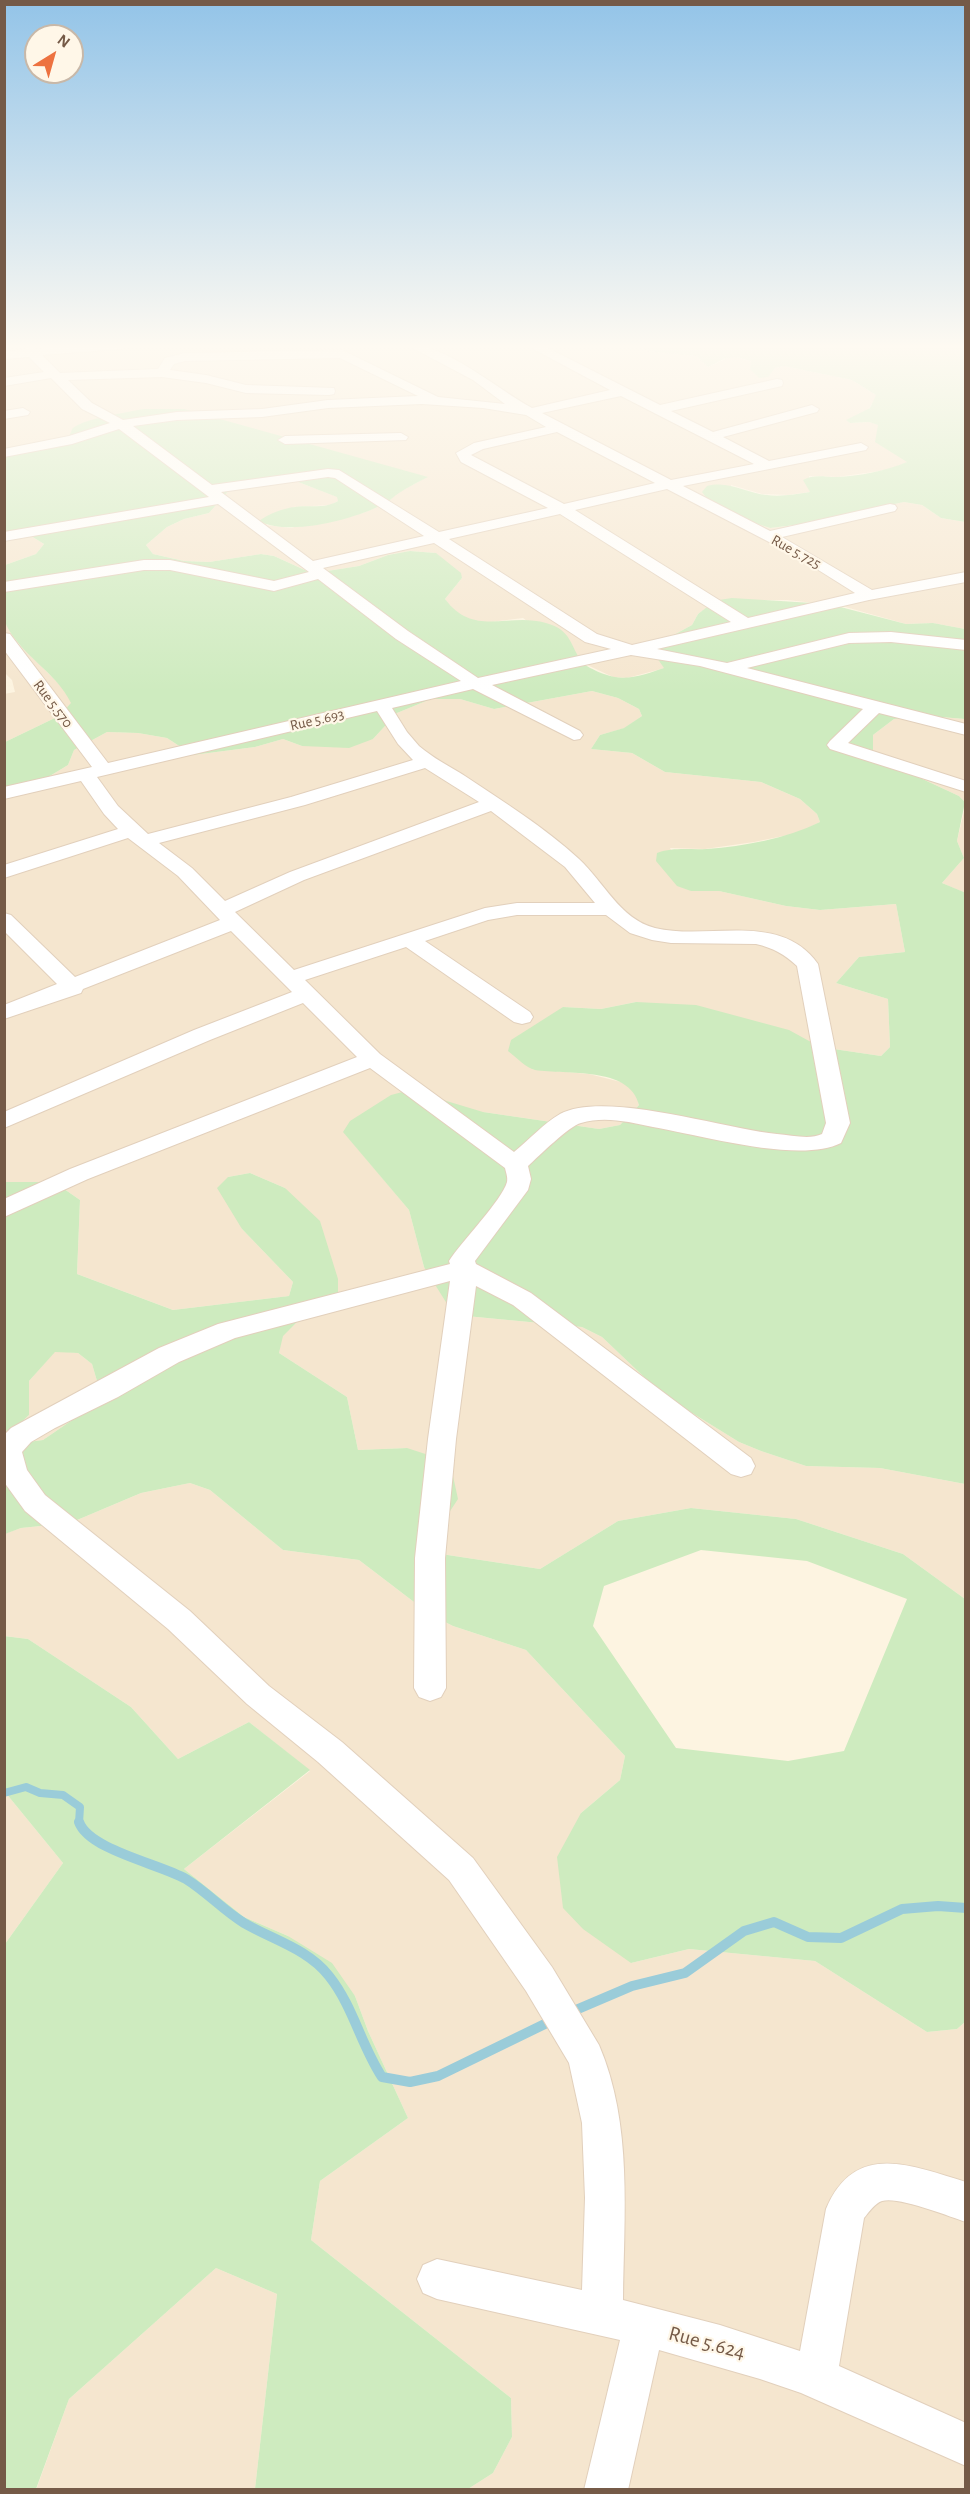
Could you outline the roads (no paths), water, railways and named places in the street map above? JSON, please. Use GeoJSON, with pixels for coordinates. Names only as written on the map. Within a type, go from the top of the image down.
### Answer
{"type":"FeatureCollection","features":[{"type":"Feature","properties":{"kind":"street"},"geometry":{"type":"LineString","coordinates":[[169,460],[402,636],[475,683],[574,735]]}},
{"type":"Feature","properties":{"kind":"street"},"geometry":{"type":"LineString","coordinates":[[468,460],[564,510],[746,624]]}},
{"type":"Feature","properties":{"kind":"street","name":"Rue 5.725"},"geometry":{"type":"LineString","coordinates":[[620,460],[801,553],[869,594]]}},
{"type":"Feature","properties":{"kind":"street"},"geometry":{"type":"LineString","coordinates":[[758,460],[769,466]]}},
{"type":"Feature","properties":{"kind":"street"},"geometry":{"type":"LineString","coordinates":[[4,587],[144,565],[170,565],[274,586],[316,570],[439,538],[667,485],[796,460]]}},
{"type":"Feature","properties":{"kind":"street"},"geometry":{"type":"LineString","coordinates":[[4,537],[214,495],[274,476],[327,473],[344,475],[591,638],[631,650],[682,657],[727,668],[966,730]]}},
{"type":"Feature","properties":{"kind":"street"},"geometry":{"type":"LineString","coordinates":[[768,536],[890,508]]}},
{"type":"Feature","properties":{"kind":"street"},"geometry":{"type":"LineString","coordinates":[[631,650],[869,594],[966,578]]}},
{"type":"Feature","properties":{"kind":"street"},"geometry":{"type":"LineString","coordinates":[[727,668],[849,638],[891,637],[966,645]]}},
{"type":"Feature","properties":{"kind":"street","name":"Rue 5.570"},"geometry":{"type":"LineString","coordinates":[[4,638],[94,771],[111,810],[138,836],[185,872],[372,1059],[515,1164]]}},
{"type":"Feature","properties":{"kind":"street","name":"Rue 5.693"},"geometry":{"type":"LineString","coordinates":[[4,792],[475,683],[631,650]]}},
{"type":"Feature","properties":{"kind":"street"},"geometry":{"type":"LineString","coordinates":[[382,705],[412,749],[492,804],[522,821],[575,865],[611,909],[638,928],[666,936],[752,938],[773,941],[790,947],[800,954],[807,964],[838,1123],[833,1138],[823,1143],[810,1144],[765,1140],[613,1112],[593,1113],[567,1120],[515,1164],[520,1174],[519,1184],[513,1196],[468,1250],[462,1262],[465,1269],[442,1439],[430,1558],[430,1688]]}},
{"type":"Feature","properties":{"kind":"street"},"geometry":{"type":"LineString","coordinates":[[875,708],[836,745],[966,787]]}},
{"type":"Feature","properties":{"kind":"street"},"geometry":{"type":"LineString","coordinates":[[4,872],[138,836],[319,795],[428,761]]}},
{"type":"Feature","properties":{"kind":"street"},"geometry":{"type":"LineString","coordinates":[[4,1013],[74,988],[228,916],[297,876],[492,804]]}},
{"type":"Feature","properties":{"kind":"street"},"geometry":{"type":"LineString","coordinates":[[4,1122],[202,1035],[298,986],[408,939],[485,914],[517,909],[611,909]]}},
{"type":"Feature","properties":{"kind":"street"},"geometry":{"type":"LineString","coordinates":[[4,919],[74,988]]}},
{"type":"Feature","properties":{"kind":"street"},"geometry":{"type":"LineString","coordinates":[[408,939],[522,1017]]}},
{"type":"Feature","properties":{"kind":"street"},"geometry":{"type":"LineString","coordinates":[[4,1209],[79,1174],[372,1059]]}},
{"type":"Feature","properties":{"kind":"street"},"geometry":{"type":"LineString","coordinates":[[602,2315],[605,2198],[601,2123],[586,2058],[539,1979],[460,1869],[348,1767],[258,1695],[179,1620],[35,1503],[18,1480],[8,1460],[8,1449],[21,1435],[169,1355],[227,1331],[465,1269],[522,1299],[741,1466]]}},
{"type":"Feature","properties":{"kind":"street"},"geometry":{"type":"LineString","coordinates":[[816,2379],[846,2209],[857,2194],[878,2182],[905,2184],[966,2202]]}},
{"type":"Feature","properties":{"kind":"street","name":"Rue 5.624"},"geometry":{"type":"LineString","coordinates":[[437,2279],[602,2315],[761,2358],[855,2394],[966,2445]]}},
{"type":"Feature","properties":{"kind":"street"},"geometry":{"type":"LineString","coordinates":[[606,2490],[644,2326]]}},
{"type":"Feature","properties":{"kind":"waterway"},"geometry":{"type":"LineString","coordinates":[[4,1793],[26,1787],[40,1793],[63,1795],[80,1807],[79,1822]]}},
{"type":"Feature","properties":{"kind":"waterway"},"geometry":{"type":"LineString","coordinates":[[79,1822],[85,1832],[96,1841],[186,1879],[244,1923],[301,1952],[321,1967],[344,2000],[382,2077],[410,2082],[438,2076],[553,2020]]}},
{"type":"Feature","properties":{"kind":"waterway"},"geometry":{"type":"LineString","coordinates":[[571,2012],[632,1986],[685,1973],[744,1931],[774,1922],[808,1937],[841,1938],[902,1909],[938,1906],[966,1908]]}}]}
